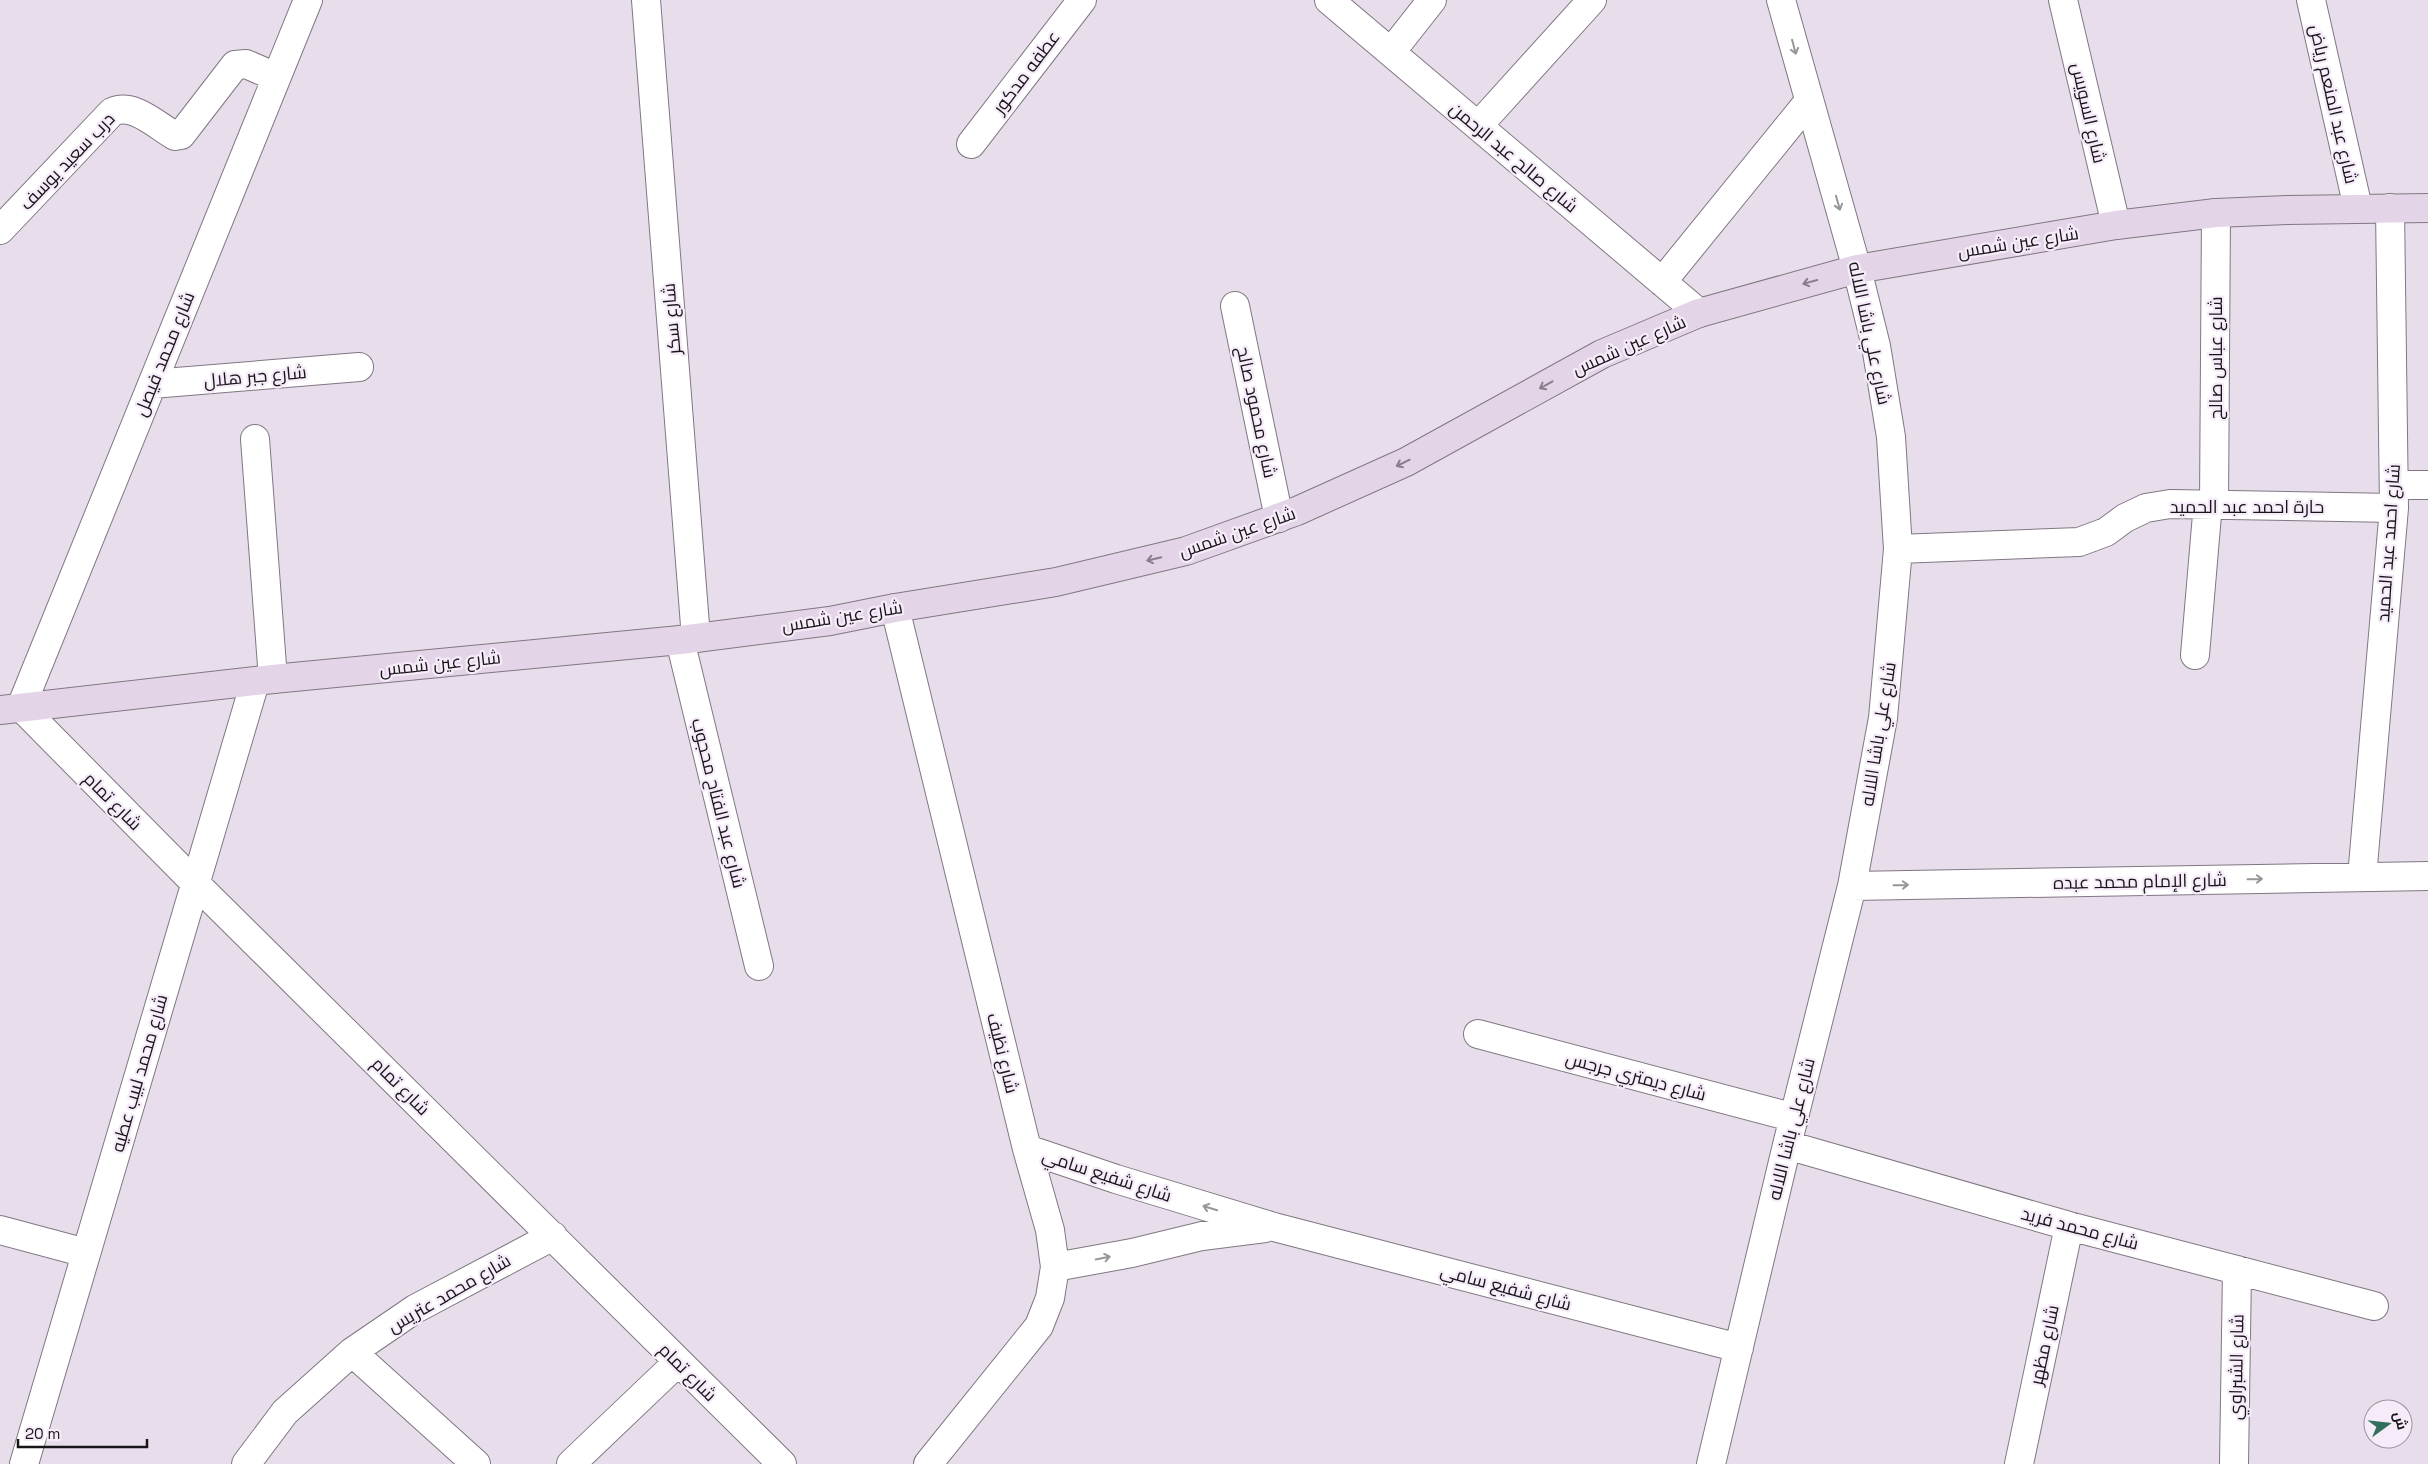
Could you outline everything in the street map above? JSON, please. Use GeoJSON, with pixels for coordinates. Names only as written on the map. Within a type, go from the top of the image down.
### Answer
{"type":"FeatureCollection","features":[{"type":"Feature","properties":{"kind":"main road","name":"شارع عين شمس"},"geometry":{"type":"LineString","coordinates":[[10,709],[264,681],[688,639],[830,620],[1056,582],[1186,551],[1279,518],[1406,462],[1602,354],[1699,313],[1857,268],[2116,226],[2216,213],[2358,208],[2428,208]]}},
{"type":"Feature","properties":{"kind":"street","name":"شارع محمد فيصل"},"geometry":{"type":"LineString","coordinates":[[10,709],[152,384],[308,0]]}},
{"type":"Feature","properties":{"kind":"street","name":"شارع سكر"},"geometry":{"type":"LineString","coordinates":[[646,0],[688,639]]}},
{"type":"Feature","properties":{"kind":"street","name":"عطفه مدكور"},"geometry":{"type":"LineString","coordinates":[[972,144],[1082,0]]}},
{"type":"Feature","properties":{"kind":"street","name":"شارع صالح عبد الرحمن"},"geometry":{"type":"LineString","coordinates":[[1329,0],[1699,313]]}},
{"type":"Feature","properties":{"kind":"street"},"geometry":{"type":"LineString","coordinates":[[1391,52],[1432,0]]}},
{"type":"Feature","properties":{"kind":"street"},"geometry":{"type":"LineString","coordinates":[[1478,126],[1592,0]]}},
{"type":"Feature","properties":{"kind":"street","name":"شارع علي باشا اللاله"},"geometry":{"type":"LineString","coordinates":[[1711,1464],[1787,1145],[1852,886],[1883,718],[1898,549],[1891,437],[1876,346],[1857,268],[1808,101],[1781,0]]}},
{"type":"Feature","properties":{"kind":"street","name":"شارع السويس"},"geometry":{"type":"LineString","coordinates":[[2063,0],[2116,226]]}},
{"type":"Feature","properties":{"kind":"street","name":"شارع عبد المنعم رياض"},"geometry":{"type":"LineString","coordinates":[[2311,0],[2358,208]]}},
{"type":"Feature","properties":{"kind":"street","name":"درب سعيد يوسف"},"geometry":{"type":"LineString","coordinates":[[0,230],[112,112],[120,108],[129,109],[175,136],[181,135],[235,65],[246,64],[276,77]]}},
{"type":"Feature","properties":{"kind":"street"},"geometry":{"type":"LineString","coordinates":[[1662,282],[1808,101]]}},
{"type":"Feature","properties":{"kind":"street","name":"شارع احمد عبد الحميد"},"geometry":{"type":"LineString","coordinates":[[2362,877],[2394,497],[2390,208]]}},
{"type":"Feature","properties":{"kind":"street","name":"شارع عباس صالح"},"geometry":{"type":"LineString","coordinates":[[2195,655],[2211,503],[2216,213]]}},
{"type":"Feature","properties":{"kind":"street","name":"شارع محمود صالح"},"geometry":{"type":"LineString","coordinates":[[1235,306],[1279,518]]}},
{"type":"Feature","properties":{"kind":"street","name":"شارع جبر هلال"},"geometry":{"type":"LineString","coordinates":[[152,384],[359,367]]}},
{"type":"Feature","properties":{"kind":"street"},"geometry":{"type":"LineString","coordinates":[[255,439],[264,681]]}},
{"type":"Feature","properties":{"kind":"street","name":"حارة احمد عبد الحميد"},"geometry":{"type":"LineString","coordinates":[[1898,549],[2079,542],[2106,532],[2125,518],[2146,508],[2170,504],[2394,497],[2428,485]]}},
{"type":"Feature","properties":{"kind":"street","name":"شارع نظيف"},"geometry":{"type":"LineString","coordinates":[[895,608],[1027,1149],[1050,1230],[1055,1267],[1050,1298],[1039,1326],[928,1464]]}},
{"type":"Feature","properties":{"kind":"street","name":"شارع عبد الفتاح محجوب"},"geometry":{"type":"LineString","coordinates":[[688,639],[759,966]]}},
{"type":"Feature","properties":{"kind":"street","name":"شارع محمد لبيب عطيه"},"geometry":{"type":"LineString","coordinates":[[24,1464],[195,883],[264,681]]}},
{"type":"Feature","properties":{"kind":"street","name":"شارع تمام"},"geometry":{"type":"LineString","coordinates":[[10,709],[195,883],[782,1464]]}},
{"type":"Feature","properties":{"kind":"street","name":"شارع الإمام محمد عبده"},"geometry":{"type":"LineString","coordinates":[[1852,886],[2428,876]]}},
{"type":"Feature","properties":{"kind":"street","name":"شارع ديمتري جرجس"},"geometry":{"type":"LineString","coordinates":[[1478,1034],[1795,1118]]}},
{"type":"Feature","properties":{"kind":"street","name":"شارع محمد فريد"},"geometry":{"type":"LineString","coordinates":[[1787,1145],[2069,1226],[2374,1306]]}},
{"type":"Feature","properties":{"kind":"street","name":"شارع شفيع سامي"},"geometry":{"type":"LineString","coordinates":[[1027,1149],[1274,1227],[1738,1348]]}},
{"type":"Feature","properties":{"kind":"street","name":"شارع مظهر"},"geometry":{"type":"LineString","coordinates":[[2019,1464],[2069,1226]]}},
{"type":"Feature","properties":{"kind":"street","name":"شارع شفيع سامي"},"geometry":{"type":"LineString","coordinates":[[1055,1267],[1132,1253],[1202,1236],[1274,1227]]}},
{"type":"Feature","properties":{"kind":"street"},"geometry":{"type":"LineString","coordinates":[[0,1230],[86,1253]]}},
{"type":"Feature","properties":{"kind":"street","name":"شارع محمد عتريس"},"geometry":{"type":"LineString","coordinates":[[246,1464],[286,1412],[352,1352],[415,1309],[552,1236]]}},
{"type":"Feature","properties":{"kind":"street","name":"شارع الشبراوي"},"geometry":{"type":"LineString","coordinates":[[2234,1464],[2237,1270]]}},
{"type":"Feature","properties":{"kind":"street"},"geometry":{"type":"LineString","coordinates":[[352,1352],[476,1464]]}},
{"type":"Feature","properties":{"kind":"street"},"geometry":{"type":"LineString","coordinates":[[571,1464],[678,1362]]}}]}
